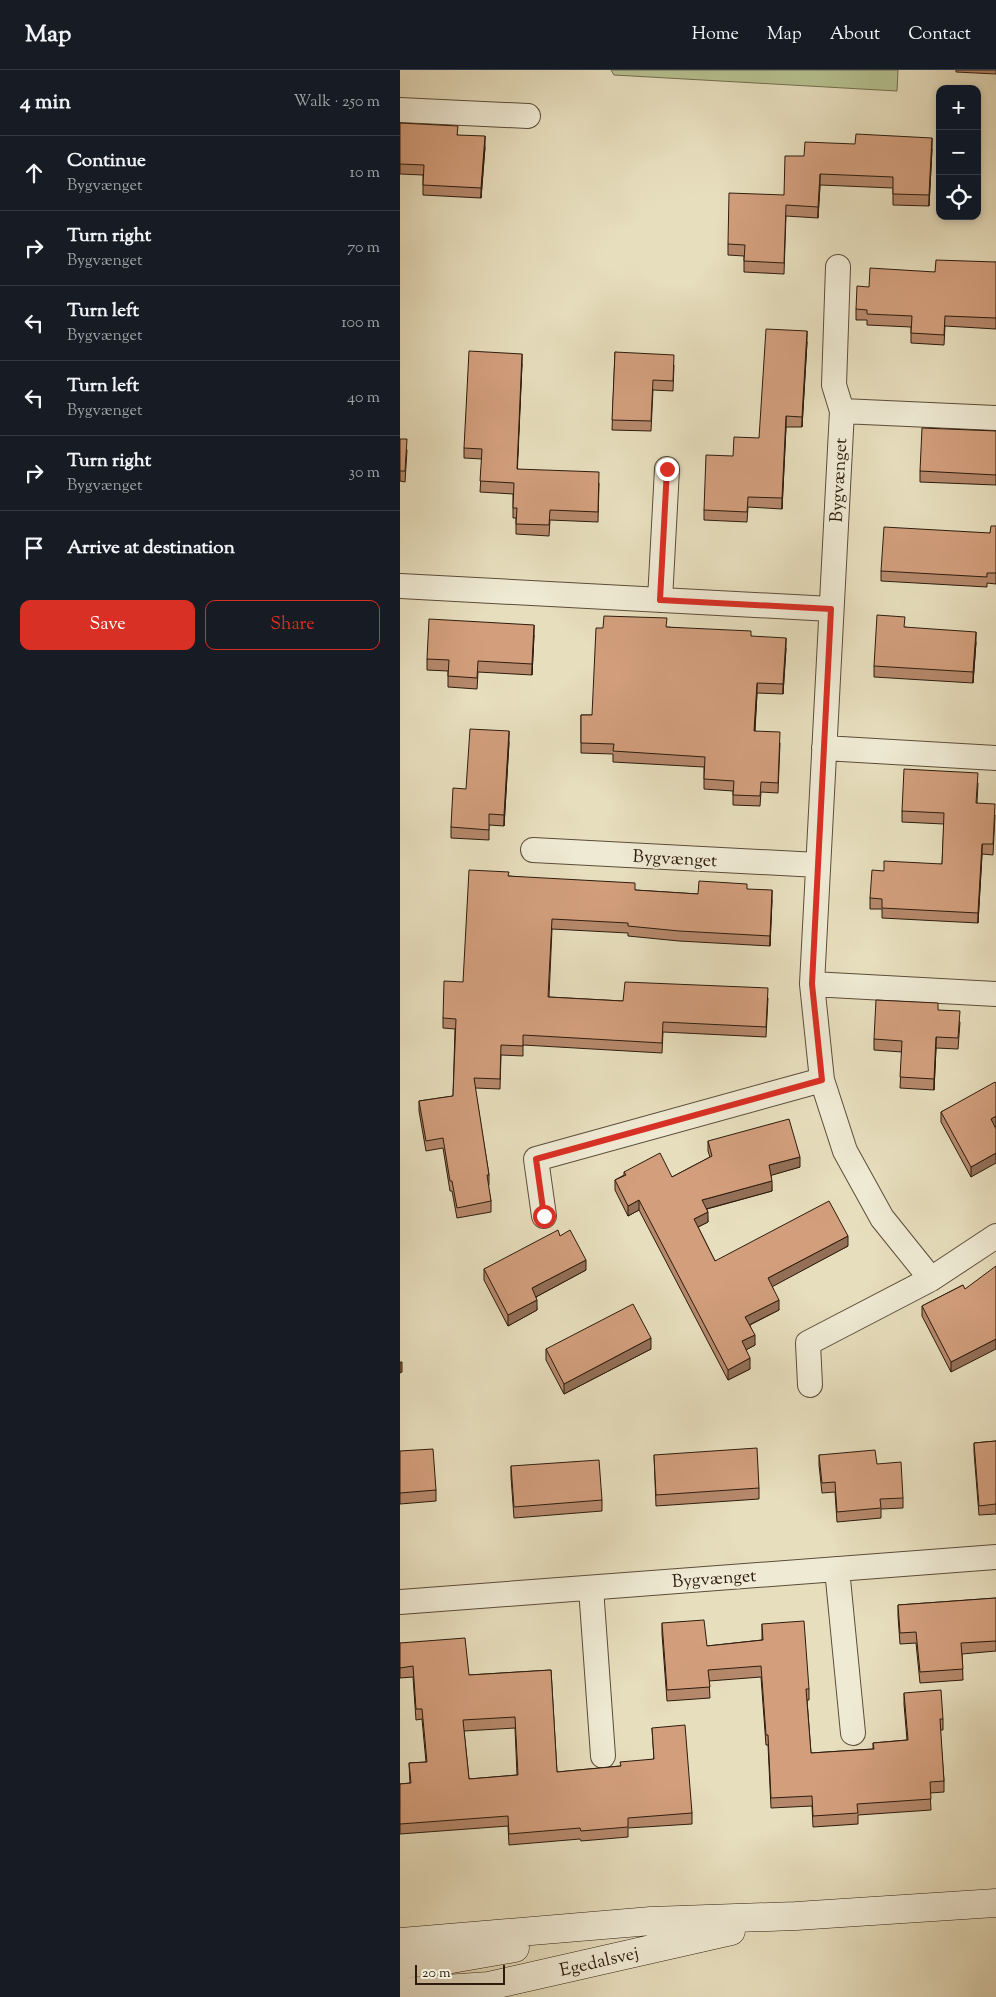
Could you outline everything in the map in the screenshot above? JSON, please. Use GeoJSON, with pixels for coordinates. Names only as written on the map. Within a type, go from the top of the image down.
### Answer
{"type":"FeatureCollection","features":[{"type":"Feature","properties":{"kind":"street"},"geometry":{"type":"LineString","coordinates":[[400,110],[528,116]]}},
{"type":"Feature","properties":{"kind":"street","name":"Bygvænget"},"geometry":{"type":"LineString","coordinates":[[838,267],[834,385],[842,411],[812,984],[822,1080],[845,1151],[882,1218],[931,1278]]}},
{"type":"Feature","properties":{"kind":"street"},"geometry":{"type":"LineString","coordinates":[[842,411],[996,418]]}},
{"type":"Feature","properties":{"kind":"street"},"geometry":{"type":"LineString","coordinates":[[660,600],[667,469]]}},
{"type":"Feature","properties":{"kind":"street"},"geometry":{"type":"LineString","coordinates":[[400,586],[831,609]]}},
{"type":"Feature","properties":{"kind":"street"},"geometry":{"type":"LineString","coordinates":[[824,748],[996,758]]}},
{"type":"Feature","properties":{"kind":"street","name":"Bygvænget"},"geometry":{"type":"LineString","coordinates":[[533,850],[818,865]]}},
{"type":"Feature","properties":{"kind":"street"},"geometry":{"type":"LineString","coordinates":[[812,984],[996,994]]}},
{"type":"Feature","properties":{"kind":"street"},"geometry":{"type":"LineString","coordinates":[[544,1216],[536,1159],[822,1080]]}},
{"type":"Feature","properties":{"kind":"street"},"geometry":{"type":"LineString","coordinates":[[810,1385],[808,1343],[931,1278],[996,1236]]}},
{"type":"Feature","properties":{"kind":"street","name":"Bygvænget"},"geometry":{"type":"LineString","coordinates":[[400,1602],[996,1557]]}},
{"type":"Feature","properties":{"kind":"street"},"geometry":{"type":"LineString","coordinates":[[837,1569],[853,1733]]}},
{"type":"Feature","properties":{"kind":"street"},"geometry":{"type":"LineString","coordinates":[[591,1588],[604,1756]]}},
{"type":"Feature","properties":{"kind":"street","name":"Egedalsvej"},"geometry":{"type":"LineString","coordinates":[[400,1942],[651,1921],[796,1916],[996,1903]]}},
{"type":"Feature","properties":{"kind":"street","name":"Egedalsvej"},"geometry":{"type":"LineString","coordinates":[[400,1992],[489,1986],[796,1916]]}},
{"type":"Feature","properties":{"kind":"street"},"geometry":{"type":"LineString","coordinates":[[400,1964],[446,1960],[508,1950],[568,1928]]}},
{"type":"Feature","properties":{"kind":"green space"},"geometry":{"type":"Polygon","coordinates":[[[611,70],[898,70],[897,91],[614,75],[611,70]]]}},
{"type":"Feature","properties":{"kind":"building"},"geometry":{"type":"Polygon","coordinates":[[[400,123],[458,126],[457,135],[485,136],[481,188],[423,185],[424,165],[400,164],[400,123]]]}},
{"type":"Feature","properties":{"kind":"building"},"geometry":{"type":"Polygon","coordinates":[[[856,134],[932,138],[929,195],[893,194],[893,177],[820,174],[818,207],[786,205],[784,263],[744,261],[745,245],[728,244],[729,193],[784,195],[785,156],[804,156],[805,142],[855,144],[856,134]]]}},
{"type":"Feature","properties":{"kind":"building"},"geometry":{"type":"Polygon","coordinates":[[[936,260],[996,262],[996,318],[945,316],[944,335],[911,333],[912,316],[867,314],[867,310],[856,309],[857,286],[869,287],[870,268],[935,272],[936,260]]]}},
{"type":"Feature","properties":{"kind":"building"},"geometry":{"type":"Polygon","coordinates":[[[766,329],[807,331],[802,417],[786,416],[782,498],[748,497],[747,512],[704,510],[706,455],[733,456],[734,437],[759,438],[766,329]]]}},
{"type":"Feature","properties":{"kind":"building"},"geometry":{"type":"Polygon","coordinates":[[[469,351],[522,354],[517,469],[599,472],[598,512],[550,510],[549,525],[516,524],[517,508],[513,508],[514,483],[480,481],[482,449],[464,448],[469,351]]]}},
{"type":"Feature","properties":{"kind":"building"},"geometry":{"type":"Polygon","coordinates":[[[615,352],[674,355],[673,381],[653,380],[651,421],[612,420],[615,352]]]}},
{"type":"Feature","properties":{"kind":"building"},"geometry":{"type":"Polygon","coordinates":[[[922,428],[996,431],[996,475],[920,471],[922,428]]]}},
{"type":"Feature","properties":{"kind":"building"},"geometry":{"type":"Polygon","coordinates":[[[400,439],[407,439],[405,471],[400,471],[400,439]]]}},
{"type":"Feature","properties":{"kind":"building"},"geometry":{"type":"Polygon","coordinates":[[[991,526],[996,526],[996,573],[987,573],[987,577],[881,571],[884,527],[990,533],[991,526]]]}},
{"type":"Feature","properties":{"kind":"building"},"geometry":{"type":"Polygon","coordinates":[[[877,615],[905,617],[904,627],[976,632],[973,672],[874,666],[877,615]]]}},
{"type":"Feature","properties":{"kind":"building"},"geometry":{"type":"Polygon","coordinates":[[[604,616],[667,618],[666,627],[751,631],[751,636],[786,638],[783,684],[757,683],[754,731],[780,732],[778,783],[761,782],[760,796],[733,795],[734,781],[704,779],[705,757],[613,751],[614,744],[581,743],[581,715],[592,715],[596,628],[603,628],[604,616]]]}},
{"type":"Feature","properties":{"kind":"building"},"geometry":{"type":"Polygon","coordinates":[[[429,619],[534,625],[532,664],[478,661],[477,678],[448,676],[449,660],[427,659],[429,619]]]}},
{"type":"Feature","properties":{"kind":"building"},"geometry":{"type":"Polygon","coordinates":[[[470,729],[509,731],[504,815],[489,814],[489,830],[451,827],[453,788],[466,789],[470,729]]]}},
{"type":"Feature","properties":{"kind":"building"},"geometry":{"type":"Polygon","coordinates":[[[904,769],[978,773],[976,803],[995,804],[993,844],[982,844],[978,913],[882,908],[882,899],[870,898],[872,870],[884,871],[884,861],[942,864],[944,813],[902,811],[904,769]]]}},
{"type":"Feature","properties":{"kind":"building"},"geometry":{"type":"Polygon","coordinates":[[[469,870],[509,872],[508,876],[635,883],[635,890],[698,894],[699,881],[747,884],[747,889],[772,890],[770,936],[679,931],[628,926],[628,923],[552,919],[548,997],[623,1001],[625,982],[768,988],[766,1027],[663,1022],[662,1043],[523,1035],[523,1046],[501,1045],[500,1079],[474,1078],[489,1175],[487,1175],[491,1201],[457,1208],[452,1181],[450,1181],[443,1138],[426,1141],[419,1101],[453,1096],[456,1019],[443,1018],[444,981],[463,982],[469,870]]]}},
{"type":"Feature","properties":{"kind":"building"},"geometry":{"type":"Polygon","coordinates":[[[876,1000],[938,1003],[938,1010],[960,1011],[958,1038],[936,1037],[934,1079],[900,1077],[902,1041],[874,1039],[876,1000]]]}},
{"type":"Feature","properties":{"kind":"building"},"geometry":{"type":"Polygon","coordinates":[[[995,1082],[996,1116],[991,1119],[996,1129],[996,1153],[971,1167],[941,1112],[995,1082]]]}},
{"type":"Feature","properties":{"kind":"building"},"geometry":{"type":"Polygon","coordinates":[[[789,1119],[800,1157],[769,1165],[772,1181],[702,1200],[708,1212],[694,1219],[715,1261],[829,1201],[848,1236],[768,1278],[779,1300],[745,1317],[755,1335],[742,1341],[750,1358],[728,1370],[639,1200],[628,1206],[615,1180],[626,1175],[624,1172],[660,1153],[672,1177],[712,1156],[708,1141],[789,1119]]]}},
{"type":"Feature","properties":{"kind":"building"},"geometry":{"type":"Polygon","coordinates":[[[558,1230],[560,1236],[570,1230],[586,1260],[532,1288],[537,1300],[508,1315],[484,1269],[558,1230]]]}},
{"type":"Feature","properties":{"kind":"building"},"geometry":{"type":"Polygon","coordinates":[[[996,1266],[996,1339],[951,1362],[922,1306],[963,1285],[965,1289],[996,1266]]]}},
{"type":"Feature","properties":{"kind":"building"},"geometry":{"type":"Polygon","coordinates":[[[633,1304],[651,1338],[564,1384],[546,1349],[633,1304]]]}},
{"type":"Feature","properties":{"kind":"building"},"geometry":{"type":"Polygon","coordinates":[[[996,1441],[996,1504],[979,1506],[974,1443],[996,1441]]]}},
{"type":"Feature","properties":{"kind":"building"},"geometry":{"type":"Polygon","coordinates":[[[757,1448],[759,1488],[656,1495],[654,1455],[757,1448]]]}},
{"type":"Feature","properties":{"kind":"building"},"geometry":{"type":"Polygon","coordinates":[[[433,1449],[436,1490],[400,1493],[400,1451],[433,1449]]]}},
{"type":"Feature","properties":{"kind":"building"},"geometry":{"type":"Polygon","coordinates":[[[875,1450],[877,1464],[901,1462],[903,1498],[880,1499],[881,1508],[837,1512],[835,1482],[822,1483],[819,1455],[875,1450]]]}},
{"type":"Feature","properties":{"kind":"building"},"geometry":{"type":"Polygon","coordinates":[[[599,1460],[602,1500],[514,1507],[511,1466],[599,1460]]]}},
{"type":"Feature","properties":{"kind":"building"},"geometry":{"type":"Polygon","coordinates":[[[996,1598],[996,1641],[961,1643],[963,1669],[920,1672],[916,1632],[900,1633],[898,1605],[996,1598]]]}},
{"type":"Feature","properties":{"kind":"building"},"geometry":{"type":"Polygon","coordinates":[[[704,1620],[707,1646],[763,1640],[762,1624],[804,1621],[809,1689],[806,1689],[811,1753],[874,1749],[873,1743],[908,1740],[904,1693],[941,1690],[943,1719],[940,1719],[944,1781],[930,1782],[931,1799],[857,1804],[858,1813],[813,1816],[812,1796],[771,1798],[768,1735],[766,1735],[761,1666],[708,1670],[710,1687],[667,1690],[662,1623],[704,1620]]]}},
{"type":"Feature","properties":{"kind":"building"},"geometry":{"type":"Polygon","coordinates":[[[465,1638],[469,1675],[551,1670],[557,1772],[621,1766],[620,1762],[654,1759],[652,1728],[685,1725],[692,1813],[628,1818],[628,1827],[581,1831],[580,1828],[509,1834],[508,1816],[400,1824],[400,1784],[411,1783],[409,1763],[427,1762],[422,1709],[416,1709],[413,1666],[400,1668],[400,1643],[465,1638]],[[515,1717],[463,1720],[469,1779],[518,1775],[515,1717]]]}},
{"type":"Feature","properties":{"kind":"route"},"geometry":{"type":"LineString","coordinates":[[544,1216],[536,1159],[822,1080],[812,984],[831,609],[660,600],[667,469]]}}]}
